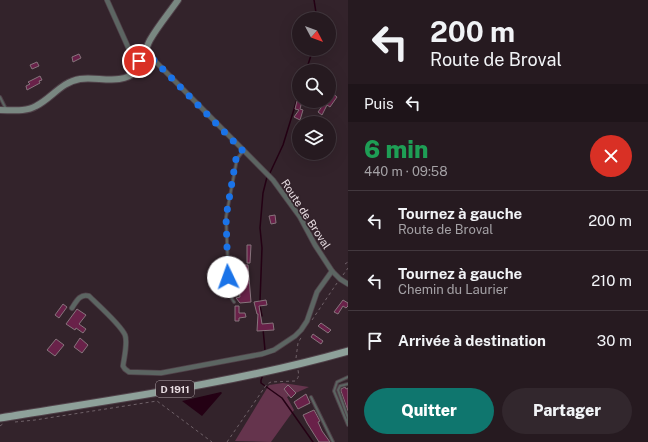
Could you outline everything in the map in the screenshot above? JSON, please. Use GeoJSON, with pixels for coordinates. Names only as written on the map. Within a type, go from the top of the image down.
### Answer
{"type":"FeatureCollection","features":[{"type":"Feature","properties":{"kind":"main road","name":"D 1911"},"geometry":{"type":"LineString","coordinates":[[2,420],[143,395],[309,362],[348,351]]}},
{"type":"Feature","properties":{"kind":"street"},"geometry":{"type":"LineString","coordinates":[[107,0],[132,56],[140,63]]}},
{"type":"Feature","properties":{"kind":"street"},"geometry":{"type":"LineString","coordinates":[[3,110],[29,109],[35,107],[46,100],[60,87],[69,82],[80,79],[114,79],[127,77],[136,71],[150,40],[178,0]]}},
{"type":"Feature","properties":{"kind":"street","name":"Route de Broval"},"geometry":{"type":"LineString","coordinates":[[144,53],[152,58],[273,180],[286,196],[332,271],[348,284]]}},
{"type":"Feature","properties":{"kind":"street"},"geometry":{"type":"LineString","coordinates":[[72,308],[81,296],[89,296],[125,335],[123,366],[125,370],[140,373],[161,373],[262,354],[274,350],[295,336],[301,330],[307,321],[317,292],[332,271]]}},
{"type":"Feature","properties":{"kind":"lane"},"geometry":{"type":"LineString","coordinates":[[0,97],[3,110]]}},
{"type":"Feature","properties":{"kind":"lane"},"geometry":{"type":"LineString","coordinates":[[234,302],[230,296],[229,290],[226,217],[236,159],[243,151]]}},
{"type":"Feature","properties":{"kind":"lane"},"geometry":{"type":"LineString","coordinates":[[348,377],[337,382],[334,391],[348,424]]}},
{"type":"Feature","properties":{"kind":"lane"},"geometry":{"type":"LineString","coordinates":[[348,384],[340,386],[338,390],[348,418],[348,424]]}},
{"type":"Feature","properties":{"kind":"lane"},"geometry":{"type":"LineString","coordinates":[[311,397],[333,442]]}},
{"type":"Feature","properties":{"kind":"path"},"geometry":{"type":"LineString","coordinates":[[310,324],[348,268]]}},
{"type":"Feature","properties":{"kind":"path"},"geometry":{"type":"LineString","coordinates":[[296,360],[298,342],[301,337]]}},
{"type":"Feature","properties":{"kind":"path"},"geometry":{"type":"LineString","coordinates":[[227,442],[267,384],[271,382],[295,381],[298,379],[299,375],[298,368]]}},
{"type":"Feature","properties":{"kind":"path"},"geometry":{"type":"LineString","coordinates":[[15,422],[157,401],[212,442]]}},
{"type":"Feature","properties":{"kind":"path"},"geometry":{"type":"LineString","coordinates":[[0,426],[2,420]]}},
{"type":"Feature","properties":{"kind":"shaded area"},"geometry":{"type":"Polygon","coordinates":[[[283,383],[309,387],[287,397],[294,410],[271,442],[235,441],[269,385],[283,383]]]}},
{"type":"Feature","properties":{"kind":"shaded area"},"geometry":{"type":"Polygon","coordinates":[[[222,393],[202,416],[182,401],[222,393]]]}},
{"type":"Feature","properties":{"kind":"building"},"geometry":{"type":"Polygon","coordinates":[[[79,54],[81,58],[73,62],[72,57],[79,54]]]}},
{"type":"Feature","properties":{"kind":"building"},"geometry":{"type":"Polygon","coordinates":[[[37,62],[39,66],[32,69],[30,65],[37,62]]]}},
{"type":"Feature","properties":{"kind":"building"},"geometry":{"type":"Polygon","coordinates":[[[40,76],[42,80],[39,81],[40,83],[27,90],[26,86],[30,84],[28,82],[40,76]]]}},
{"type":"Feature","properties":{"kind":"building"},"geometry":{"type":"Polygon","coordinates":[[[300,108],[303,110],[301,116],[295,116],[299,110],[295,109],[300,108]]]}},
{"type":"Feature","properties":{"kind":"building"},"geometry":{"type":"Polygon","coordinates":[[[321,108],[326,108],[322,115],[318,112],[321,108]]]}},
{"type":"Feature","properties":{"kind":"building"},"geometry":{"type":"Polygon","coordinates":[[[275,215],[276,223],[271,224],[269,216],[275,215]]]}},
{"type":"Feature","properties":{"kind":"building"},"geometry":{"type":"Polygon","coordinates":[[[247,245],[251,245],[250,263],[247,263],[247,245]]]}},
{"type":"Feature","properties":{"kind":"building"},"geometry":{"type":"Polygon","coordinates":[[[240,265],[248,265],[251,302],[240,303],[236,298],[240,297],[239,289],[241,289],[240,265]]]}},
{"type":"Feature","properties":{"kind":"building"},"geometry":{"type":"Polygon","coordinates":[[[266,300],[267,305],[259,306],[262,324],[273,323],[274,330],[257,331],[258,314],[254,302],[266,300]]]}},
{"type":"Feature","properties":{"kind":"building"},"geometry":{"type":"Polygon","coordinates":[[[343,300],[348,303],[348,306],[346,308],[343,306],[338,314],[334,312],[343,300]]]}},
{"type":"Feature","properties":{"kind":"building"},"geometry":{"type":"Polygon","coordinates":[[[63,304],[67,307],[59,318],[55,315],[63,304]]]}},
{"type":"Feature","properties":{"kind":"building"},"geometry":{"type":"Polygon","coordinates":[[[235,306],[239,306],[239,313],[245,313],[246,317],[239,318],[239,321],[235,321],[235,306]]]}},
{"type":"Feature","properties":{"kind":"building"},"geometry":{"type":"Polygon","coordinates":[[[77,309],[86,315],[79,324],[86,329],[83,333],[66,324],[77,309]]]}},
{"type":"Feature","properties":{"kind":"building"},"geometry":{"type":"Polygon","coordinates":[[[321,323],[331,330],[328,333],[318,326],[321,323]]]}},
{"type":"Feature","properties":{"kind":"building"},"geometry":{"type":"Polygon","coordinates":[[[313,334],[323,341],[321,344],[311,337],[313,334]]]}},
{"type":"Feature","properties":{"kind":"building"},"geometry":{"type":"Polygon","coordinates":[[[80,338],[88,345],[82,353],[74,347],[80,338]]]}},
{"type":"Feature","properties":{"kind":"building"},"geometry":{"type":"Polygon","coordinates":[[[56,339],[64,345],[55,356],[47,350],[56,339]]]}},
{"type":"Feature","properties":{"kind":"building"},"geometry":{"type":"Polygon","coordinates":[[[288,385],[296,393],[291,398],[284,389],[288,385]]]}},
{"type":"Feature","properties":{"kind":"building"},"geometry":{"type":"Polygon","coordinates":[[[345,387],[346,389],[348,388],[348,411],[341,391],[341,389],[345,387]]]}},
{"type":"Feature","properties":{"kind":"building"},"geometry":{"type":"Polygon","coordinates":[[[306,394],[310,403],[298,409],[294,402],[306,394]]]}},
{"type":"Feature","properties":{"kind":"building"},"geometry":{"type":"Polygon","coordinates":[[[314,410],[320,421],[318,422],[322,431],[330,442],[319,442],[303,415],[314,410]]]}},
{"type":"Feature","properties":{"kind":"waterway"},"geometry":{"type":"LineString","coordinates":[[314,0],[316,12]]}},
{"type":"Feature","properties":{"kind":"waterway"},"geometry":{"type":"LineString","coordinates":[[308,64],[311,56]]}},
{"type":"Feature","properties":{"kind":"waterway"},"geometry":{"type":"LineString","coordinates":[[269,175],[283,145],[294,108]]}},
{"type":"Feature","properties":{"kind":"waterway"},"geometry":{"type":"LineString","coordinates":[[260,301],[262,248],[260,228],[263,193],[267,177]]}},
{"type":"Feature","properties":{"kind":"waterway"},"geometry":{"type":"LineString","coordinates":[[260,306],[262,316]]}},
{"type":"Feature","properties":{"kind":"waterway"},"geometry":{"type":"LineString","coordinates":[[263,329],[265,350]]}},
{"type":"Feature","properties":{"kind":"waterway"},"geometry":{"type":"LineString","coordinates":[[263,375],[261,383],[282,398],[313,442]]}},
{"type":"Feature","properties":{"kind":"route"},"geometry":{"type":"LineString","coordinates":[[139,61],[140,63],[144,53],[152,58],[243,151],[236,159],[226,217],[228,277]]}}]}
